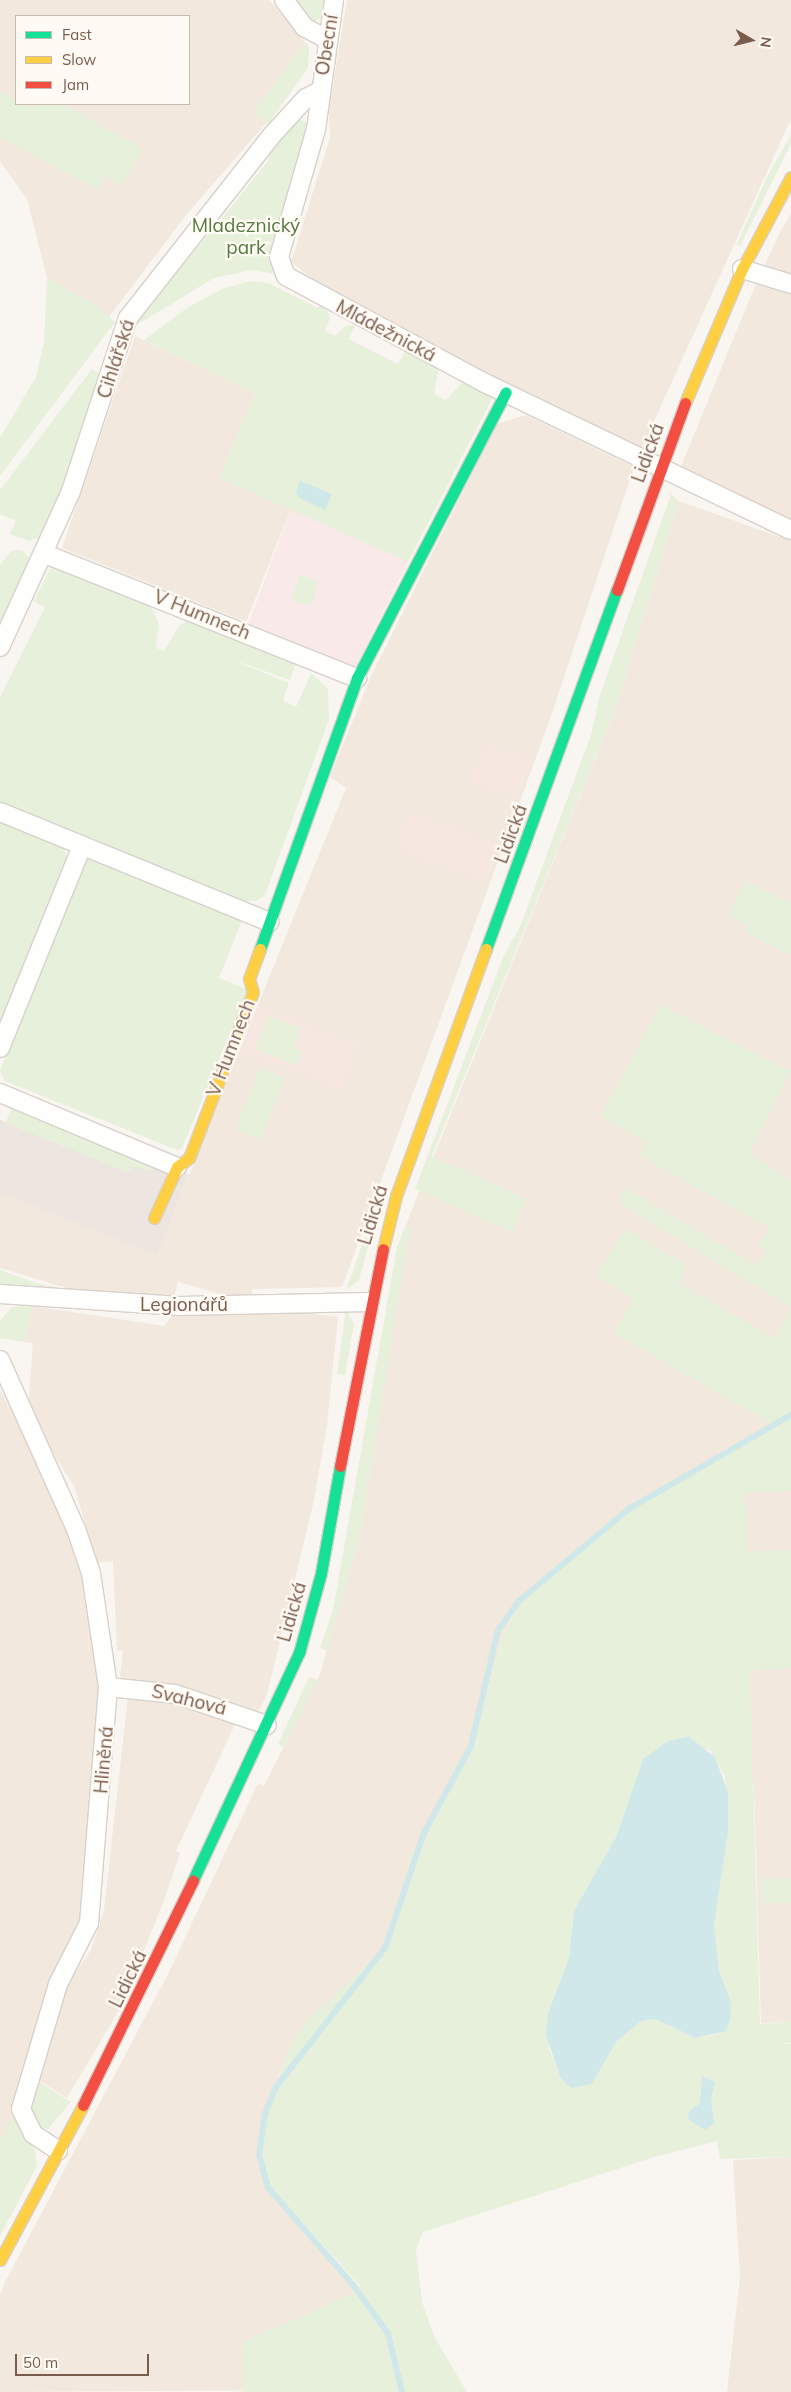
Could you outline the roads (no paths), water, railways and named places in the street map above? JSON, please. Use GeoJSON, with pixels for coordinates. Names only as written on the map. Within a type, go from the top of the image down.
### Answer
{"type":"FeatureCollection","features":[{"type":"Feature","properties":{"kind":"main road","name":"Lidická"},"geometry":{"type":"LineString","coordinates":[[0,2260],[122,2031],[267,1725],[299,1653],[319,1582],[368,1302],[400,1186],[603,635],[660,469],[742,269],[791,177]]}},
{"type":"Feature","properties":{"kind":"main road","name":"V Humnech"},"geometry":{"type":"LineString","coordinates":[[154,1218],[177,1167],[189,1158],[247,1008],[253,992],[249,979],[357,678],[506,392]]}},
{"type":"Feature","properties":{"kind":"street"},"geometry":{"type":"LineString","coordinates":[[284,0],[304,27],[328,40]]}},
{"type":"Feature","properties":{"kind":"street","name":"Obecní"},"geometry":{"type":"LineString","coordinates":[[320,91],[334,0]]}},
{"type":"Feature","properties":{"kind":"street","name":"Mládežnická"},"geometry":{"type":"LineString","coordinates":[[320,91],[317,118],[281,252],[282,270],[289,280],[432,355],[660,469],[791,530]]}},
{"type":"Feature","properties":{"kind":"street","name":"Cihlářská"},"geometry":{"type":"LineString","coordinates":[[0,646],[46,554],[128,318],[272,135],[306,98],[320,91]]}},
{"type":"Feature","properties":{"kind":"street"},"geometry":{"type":"LineString","coordinates":[[742,269],[791,284]]}},
{"type":"Feature","properties":{"kind":"street","name":"V Humnech"},"geometry":{"type":"LineString","coordinates":[[46,554],[357,678]]}},
{"type":"Feature","properties":{"kind":"street"},"geometry":{"type":"LineString","coordinates":[[0,812],[269,922]]}},
{"type":"Feature","properties":{"kind":"street"},"geometry":{"type":"LineString","coordinates":[[0,1048],[82,846]]}},
{"type":"Feature","properties":{"kind":"street"},"geometry":{"type":"LineString","coordinates":[[0,1093],[177,1167]]}},
{"type":"Feature","properties":{"kind":"street","name":"Legionářů"},"geometry":{"type":"LineString","coordinates":[[0,1294],[180,1306],[368,1302]]}},
{"type":"Feature","properties":{"kind":"street","name":"Hliněná"},"geometry":{"type":"LineString","coordinates":[[0,1360],[56,1476],[91,1573],[108,1687],[89,1923],[55,1992],[21,2109],[33,2134],[58,2150]]}},
{"type":"Feature","properties":{"kind":"street","name":"Svahová"},"geometry":{"type":"LineString","coordinates":[[108,1687],[175,1694],[267,1725]]}},
{"type":"Feature","properties":{"kind":"water"},"geometry":{"type":"Polygon","coordinates":[[[300,481],[332,494],[325,510],[299,498],[296,492],[300,481]]]}},
{"type":"Feature","properties":{"kind":"water"},"geometry":{"type":"Polygon","coordinates":[[[689,1737],[715,1757],[728,1792],[728,1831],[714,1925],[719,1970],[731,2002],[730,2020],[726,2031],[695,2038],[656,2019],[641,2021],[616,2042],[592,2084],[571,2088],[560,2077],[546,2035],[548,2013],[569,1958],[574,1911],[617,1835],[643,1759],[668,1741],[689,1737]]]}},
{"type":"Feature","properties":{"kind":"water"},"geometry":{"type":"Polygon","coordinates":[[[702,2076],[715,2082],[711,2100],[714,2123],[705,2130],[688,2119],[689,2112],[700,2103],[702,2076]]]}},
{"type":"Feature","properties":{"kind":"waterway"},"geometry":{"type":"LineString","coordinates":[[402,2392],[388,2334],[353,2285],[268,2188],[259,2155],[265,2114],[276,2087],[385,1948],[424,1833],[471,1746],[498,1630],[519,1601],[629,1509],[791,1415]]}},
{"type":"Feature","properties":{"kind":"park label","name":"Mladeznický park"},"geometry":{"type":"Point","coordinates":[246,237]}}]}
